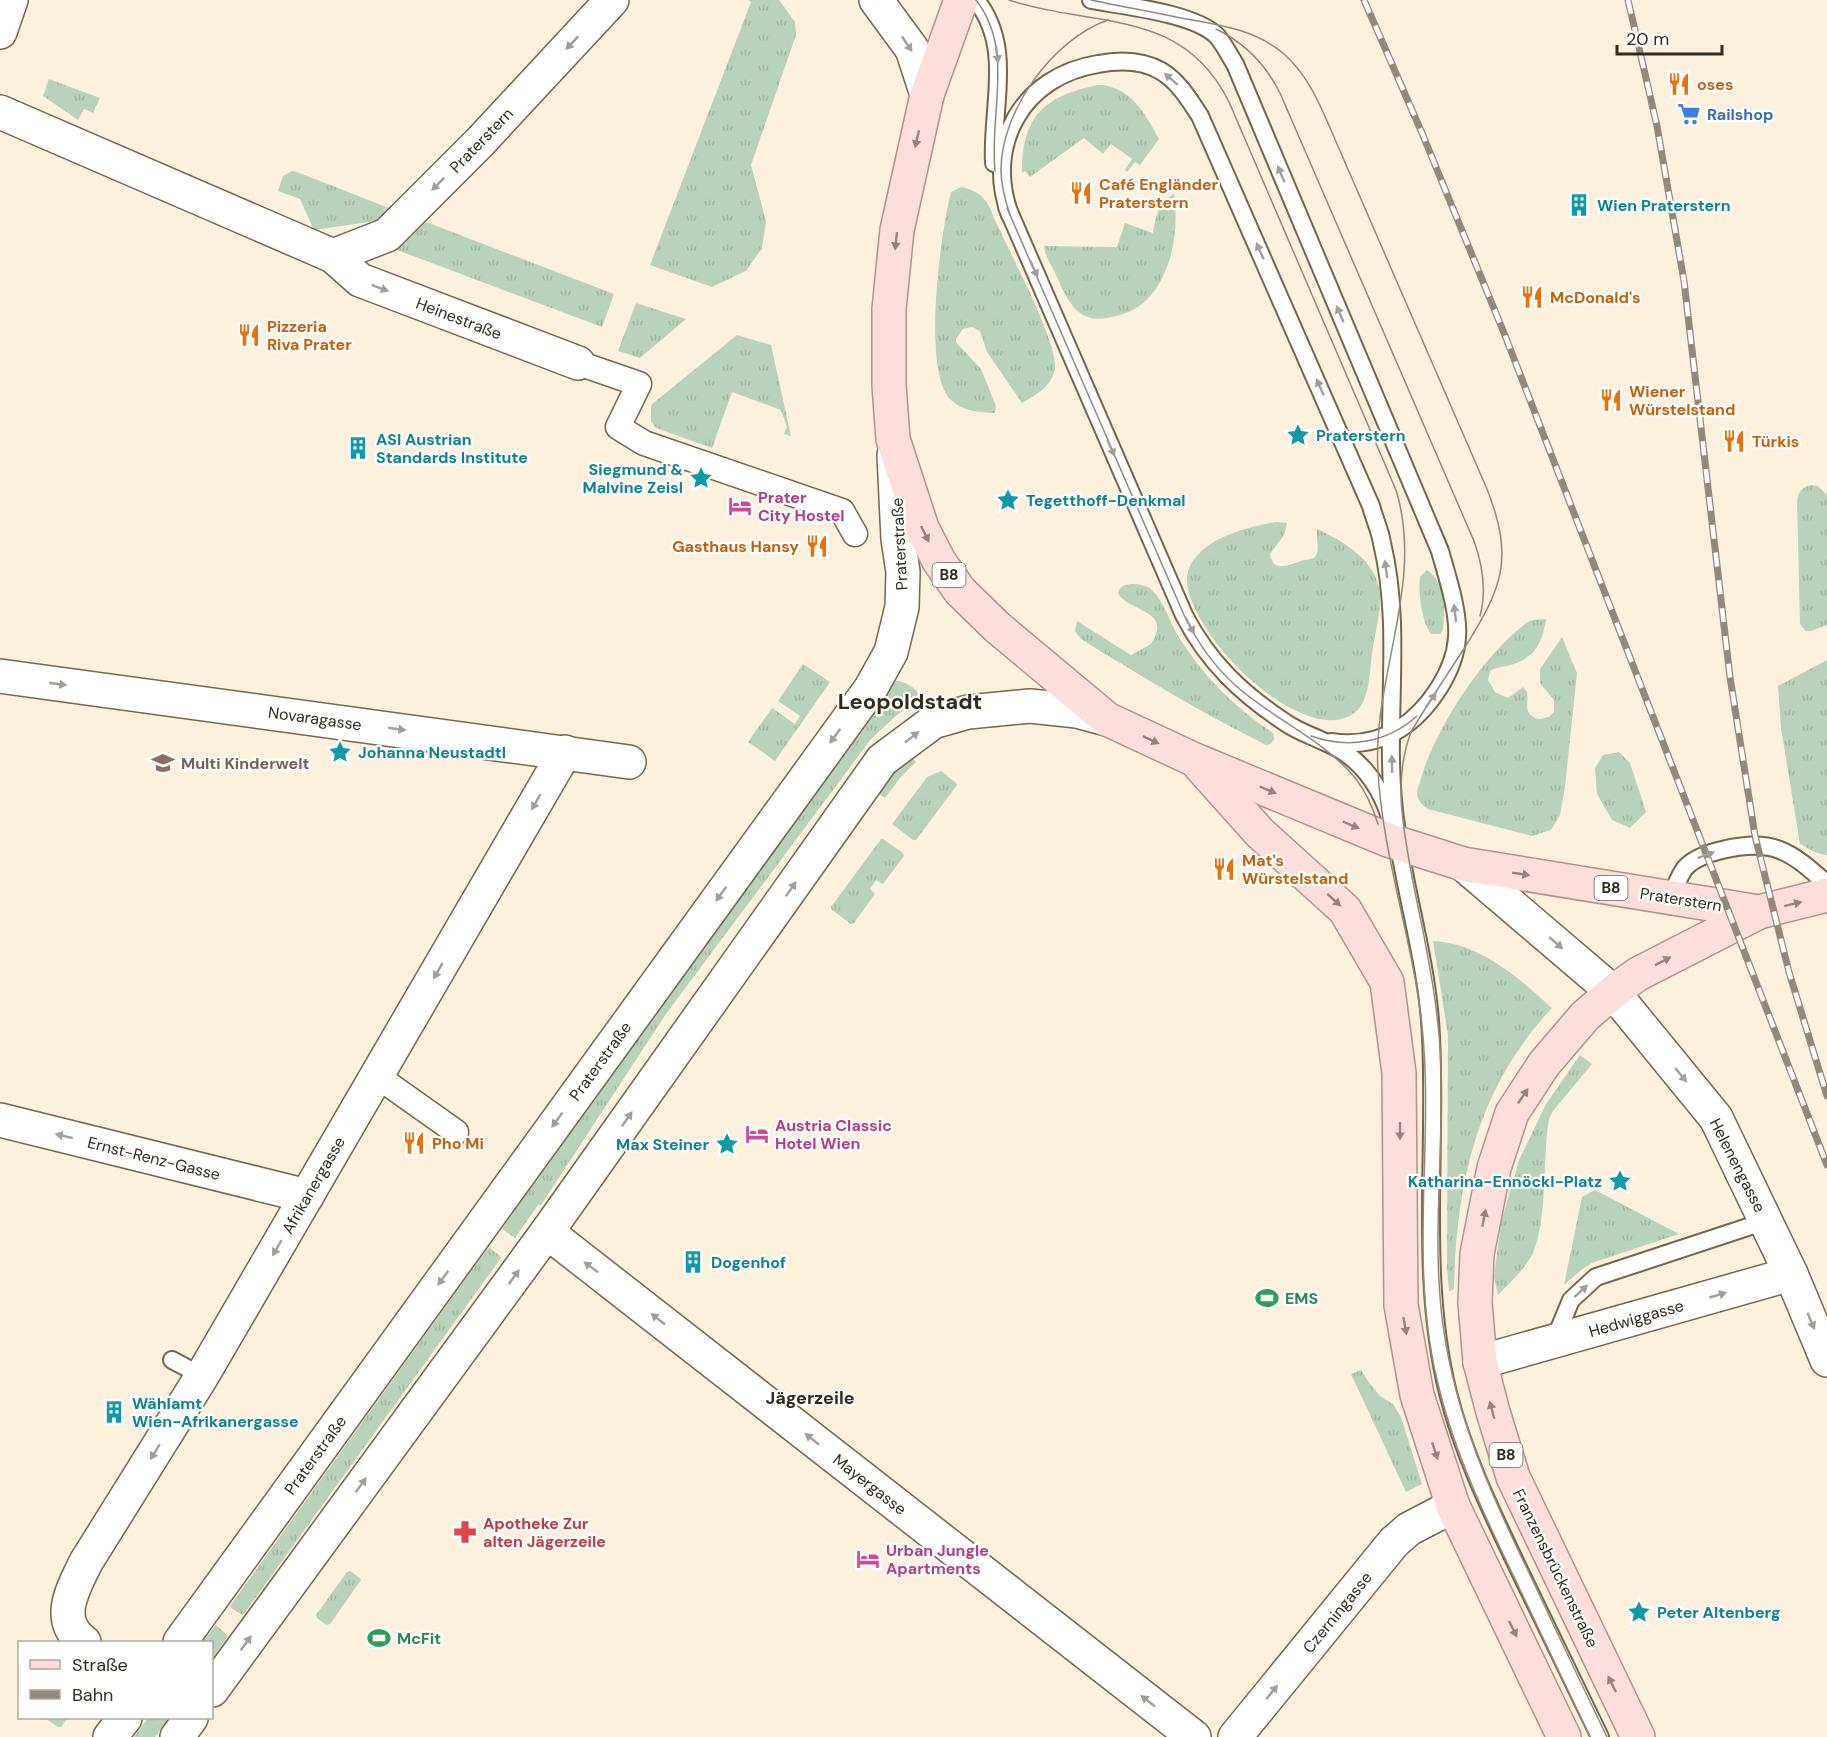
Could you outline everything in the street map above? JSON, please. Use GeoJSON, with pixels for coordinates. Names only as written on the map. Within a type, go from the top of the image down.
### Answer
{"type":"FeatureCollection","features":[{"type":"Feature","properties":{"kind":"main road","name":"Praterstern"},"geometry":{"type":"LineString","coordinates":[[961,0],[927,94],[897,230],[889,309],[893,439],[922,528],[939,561],[960,591],[997,627],[1107,719],[1195,760],[1398,843],[1463,864],[1759,912],[1827,896]]}},
{"type":"Feature","properties":{"kind":"main road","name":"B8"},"geometry":{"type":"LineString","coordinates":[[1195,760],[1260,833],[1345,910],[1387,982],[1399,1073],[1401,1305],[1417,1395],[1453,1506],[1564,1737]]}},
{"type":"Feature","properties":{"kind":"main road","name":"Franzensbrückenstraße"},"geometry":{"type":"LineString","coordinates":[[1638,1737],[1513,1477],[1480,1362],[1474,1304],[1477,1254],[1494,1168],[1512,1113],[1545,1064],[1585,1016],[1638,974],[1759,912]]}},
{"type":"Feature","properties":{"kind":"street"},"geometry":{"type":"LineString","coordinates":[[0,32],[11,0]]}},
{"type":"Feature","properties":{"kind":"street","name":"Praterstern"},"geometry":{"type":"LineString","coordinates":[[333,256],[387,235],[480,142],[612,0]]}},
{"type":"Feature","properties":{"kind":"street"},"geometry":{"type":"LineString","coordinates":[[876,0],[912,49],[927,94]]}},
{"type":"Feature","properties":{"kind":"street","name":"Heinestraße"},"geometry":{"type":"LineString","coordinates":[[0,112],[333,256],[360,280],[639,384],[618,427],[644,443],[842,511],[855,534]]}},
{"type":"Feature","properties":{"kind":"street","name":"Praterstraße"},"geometry":{"type":"LineString","coordinates":[[181,1641],[871,688],[891,652],[902,607],[903,572],[898,539],[893,439]]}},
{"type":"Feature","properties":{"kind":"street","name":"Novaragasse"},"geometry":{"type":"LineString","coordinates":[[0,676],[629,762]]}},
{"type":"Feature","properties":{"kind":"street"},"geometry":{"type":"LineString","coordinates":[[213,1689],[547,1232],[882,760],[933,722],[968,712],[1030,706],[1077,711],[1107,719]]}},
{"type":"Feature","properties":{"kind":"street","name":"Afrikanergasse"},"geometry":{"type":"LineString","coordinates":[[76,1631],[70,1595],[86,1562],[202,1376],[565,752]]}},
{"type":"Feature","properties":{"kind":"street","name":"Praterstern"},"geometry":{"type":"LineString","coordinates":[[1463,864],[1613,992]]}},
{"type":"Feature","properties":{"kind":"street","name":"Helenengasse"},"geometry":{"type":"LineString","coordinates":[[1613,992],[1716,1118],[1791,1275],[1827,1360]]}},
{"type":"Feature","properties":{"kind":"street"},"geometry":{"type":"LineString","coordinates":[[377,1076],[456,1132]]}},
{"type":"Feature","properties":{"kind":"street","name":"Ernst-Renz-Gasse"},"geometry":{"type":"LineString","coordinates":[[0,1120],[307,1196]]}},
{"type":"Feature","properties":{"kind":"street","name":"Mayergasse"},"geometry":{"type":"LineString","coordinates":[[547,1232],[1194,1737]]}},
{"type":"Feature","properties":{"kind":"street","name":"Hedwiggasse"},"geometry":{"type":"LineString","coordinates":[[1480,1362],[1791,1275]]}},
{"type":"Feature","properties":{"kind":"street","name":"Czerningasse"},"geometry":{"type":"LineString","coordinates":[[1235,1737],[1394,1542],[1409,1529],[1453,1506]]}},
{"type":"Feature","properties":{"kind":"street"},"geometry":{"type":"LineString","coordinates":[[110,1737],[124,1719]]}},
{"type":"Feature","properties":{"kind":"street"},"geometry":{"type":"LineString","coordinates":[[177,1737],[190,1719]]}},
{"type":"Feature","properties":{"kind":"lane"},"geometry":{"type":"LineString","coordinates":[[976,0],[990,21],[998,50],[994,161],[999,188],[1184,615],[1197,640],[1237,687],[1287,724],[1342,750],[1367,770],[1386,805],[1398,843]]}},
{"type":"Feature","properties":{"kind":"lane"},"geometry":{"type":"LineString","coordinates":[[1091,0],[1182,18],[1200,24],[1215,35],[1235,64],[1440,551],[1452,594],[1458,636],[1450,670],[1421,713],[1392,734],[1360,742],[1324,741]]}},
{"type":"Feature","properties":{"kind":"lane"},"geometry":{"type":"LineString","coordinates":[[1010,215],[1001,181],[1004,146],[1020,110],[1042,87],[1069,71],[1115,61],[1142,63],[1161,71],[1182,89],[1205,126],[1349,454],[1383,543],[1390,599],[1391,762],[1394,807],[1398,843],[1421,952],[1431,1032],[1431,1259],[1439,1344],[1449,1393],[1462,1439],[1497,1523],[1600,1737]]}},
{"type":"Feature","properties":{"kind":"lane"},"geometry":{"type":"LineString","coordinates":[[1670,897],[1684,869],[1696,858],[1746,844],[1771,846],[1788,853],[1827,884]]}},
{"type":"Feature","properties":{"kind":"lane"},"geometry":{"type":"LineString","coordinates":[[1553,1342],[1571,1300],[1596,1277],[1766,1221]]}},
{"type":"Feature","properties":{"kind":"lane"},"geometry":{"type":"LineString","coordinates":[[171,1360],[202,1376]]}},
{"type":"Feature","properties":{"kind":"green space"},"geometry":{"type":"Polygon","coordinates":[[[748,0],[779,0],[795,22],[796,35],[751,165],[766,221],[762,248],[746,271],[712,287],[650,265],[751,2],[748,0]]]}},
{"type":"Feature","properties":{"kind":"green space"},"geometry":{"type":"Polygon","coordinates":[[[49,79],[100,98],[93,113],[84,109],[78,120],[43,96],[49,79]]]}},
{"type":"Feature","properties":{"kind":"green space"},"geometry":{"type":"Polygon","coordinates":[[[1098,85],[1119,90],[1136,103],[1159,139],[1140,165],[1135,162],[1127,172],[1125,170],[1132,159],[1111,144],[1103,154],[1084,138],[1030,177],[1025,171],[1022,173],[1026,137],[1040,112],[1063,95],[1098,85]]]}},
{"type":"Feature","properties":{"kind":"green space"},"geometry":{"type":"Polygon","coordinates":[[[292,171],[394,210],[383,220],[314,230],[300,199],[278,191],[283,176],[292,171]]]}},
{"type":"Feature","properties":{"kind":"green space"},"geometry":{"type":"Polygon","coordinates":[[[961,187],[978,194],[989,206],[1040,316],[1048,336],[1055,367],[1054,374],[1047,385],[1022,403],[987,352],[980,331],[972,327],[963,329],[956,342],[981,369],[996,406],[995,413],[966,409],[951,400],[942,385],[937,361],[936,300],[943,237],[951,192],[961,187]]]}},
{"type":"Feature","properties":{"kind":"green space"},"geometry":{"type":"Polygon","coordinates":[[[1174,194],[1176,214],[1173,246],[1167,267],[1149,298],[1129,312],[1109,318],[1098,319],[1080,313],[1065,295],[1044,246],[1117,247],[1125,223],[1153,233],[1161,206],[1174,194]]]}},
{"type":"Feature","properties":{"kind":"green space"},"geometry":{"type":"Polygon","coordinates":[[[426,222],[614,294],[602,327],[397,250],[426,222]]]}},
{"type":"Feature","properties":{"kind":"green space"},"geometry":{"type":"Polygon","coordinates":[[[636,303],[686,319],[640,358],[618,351],[636,303]]]}},
{"type":"Feature","properties":{"kind":"green space"},"geometry":{"type":"Polygon","coordinates":[[[737,335],[771,345],[791,436],[784,434],[787,427],[781,410],[732,392],[712,448],[656,428],[651,421],[651,405],[737,335]]]}},
{"type":"Feature","properties":{"kind":"green space"},"geometry":{"type":"Polygon","coordinates":[[[1811,485],[1818,486],[1827,495],[1827,625],[1806,631],[1800,624],[1797,501],[1801,490],[1811,485]]]}},
{"type":"Feature","properties":{"kind":"green space"},"geometry":{"type":"Polygon","coordinates":[[[1276,522],[1287,523],[1284,535],[1270,554],[1274,564],[1287,566],[1315,557],[1318,548],[1317,529],[1358,554],[1366,562],[1378,582],[1380,609],[1367,691],[1355,713],[1342,719],[1315,718],[1297,711],[1262,689],[1217,644],[1205,627],[1191,598],[1187,576],[1191,564],[1199,553],[1223,537],[1250,527],[1276,522]]]}},
{"type":"Feature","properties":{"kind":"green space"},"geometry":{"type":"Polygon","coordinates":[[[1427,570],[1438,582],[1443,597],[1444,622],[1440,634],[1431,634],[1421,606],[1420,577],[1427,570]]]}},
{"type":"Feature","properties":{"kind":"green space"},"geometry":{"type":"Polygon","coordinates":[[[1142,585],[1152,590],[1176,633],[1199,666],[1233,702],[1273,733],[1274,739],[1271,744],[1266,745],[1219,720],[1081,639],[1075,631],[1077,621],[1131,655],[1151,644],[1157,633],[1157,624],[1153,617],[1130,604],[1118,593],[1123,586],[1142,585]]]}},
{"type":"Feature","properties":{"kind":"green space"},"geometry":{"type":"Polygon","coordinates":[[[1546,619],[1543,634],[1533,652],[1522,661],[1490,671],[1488,680],[1495,692],[1508,698],[1523,687],[1527,692],[1528,712],[1539,719],[1549,717],[1554,712],[1554,700],[1540,683],[1540,669],[1562,637],[1577,673],[1565,787],[1560,815],[1551,830],[1532,836],[1428,809],[1418,799],[1418,786],[1430,753],[1465,690],[1512,635],[1530,621],[1546,619]]]}},
{"type":"Feature","properties":{"kind":"green space"},"geometry":{"type":"Polygon","coordinates":[[[1827,660],[1827,855],[1800,844],[1781,728],[1778,686],[1827,660]]]}},
{"type":"Feature","properties":{"kind":"green space"},"geometry":{"type":"Polygon","coordinates":[[[803,664],[830,682],[775,761],[748,742],[772,708],[795,724],[800,716],[778,701],[803,664]]]}},
{"type":"Feature","properties":{"kind":"green space"},"geometry":{"type":"Polygon","coordinates":[[[896,681],[911,686],[919,695],[918,702],[897,715],[871,739],[666,1014],[541,1205],[538,1205],[515,1238],[502,1229],[525,1195],[523,1193],[891,684],[896,681]]]}},
{"type":"Feature","properties":{"kind":"green space"},"geometry":{"type":"Polygon","coordinates":[[[907,751],[916,762],[885,798],[875,791],[907,751]]]}},
{"type":"Feature","properties":{"kind":"green space"},"geometry":{"type":"Polygon","coordinates":[[[1619,752],[1630,763],[1646,812],[1630,828],[1612,820],[1597,794],[1595,768],[1603,755],[1619,752]]]}},
{"type":"Feature","properties":{"kind":"green space"},"geometry":{"type":"Polygon","coordinates":[[[941,771],[957,785],[916,840],[913,840],[892,824],[927,777],[941,771]]]}},
{"type":"Feature","properties":{"kind":"green space"},"geometry":{"type":"Polygon","coordinates":[[[881,839],[903,853],[904,856],[883,884],[876,880],[870,889],[875,894],[851,924],[831,907],[881,839]]]}},
{"type":"Feature","properties":{"kind":"green space"},"geometry":{"type":"Polygon","coordinates":[[[1433,941],[1450,943],[1483,955],[1512,974],[1552,1008],[1526,1039],[1505,1071],[1476,1139],[1466,1175],[1460,1212],[1454,1290],[1449,1291],[1447,1268],[1448,1035],[1433,941]]]}},
{"type":"Feature","properties":{"kind":"green space"},"geometry":{"type":"Polygon","coordinates":[[[1580,1055],[1592,1064],[1549,1119],[1542,1212],[1535,1247],[1526,1265],[1498,1295],[1494,1277],[1501,1223],[1519,1160],[1546,1104],[1580,1055]]]}},
{"type":"Feature","properties":{"kind":"green space"},"geometry":{"type":"Polygon","coordinates":[[[1595,1190],[1679,1234],[1592,1263],[1564,1285],[1582,1197],[1595,1190]]]}},
{"type":"Feature","properties":{"kind":"green space"},"geometry":{"type":"Polygon","coordinates":[[[490,1248],[501,1258],[243,1615],[231,1608],[230,1606],[487,1249],[490,1248]]]}},
{"type":"Feature","properties":{"kind":"green space"},"geometry":{"type":"Polygon","coordinates":[[[1361,1370],[1380,1396],[1393,1404],[1401,1417],[1422,1484],[1406,1492],[1351,1374],[1361,1370]]]}},
{"type":"Feature","properties":{"kind":"green space"},"geometry":{"type":"Polygon","coordinates":[[[350,1571],[361,1580],[330,1624],[326,1625],[316,1615],[350,1571]]]}},
{"type":"Feature","properties":{"kind":"green space"},"geometry":{"type":"Polygon","coordinates":[[[216,1625],[228,1636],[213,1658],[213,1641],[203,1641],[216,1625]]]}},
{"type":"Feature","properties":{"kind":"green space"},"geometry":{"type":"Polygon","coordinates":[[[46,1719],[67,1719],[61,1727],[46,1719]]]}},
{"type":"Feature","properties":{"kind":"green space"},"geometry":{"type":"Polygon","coordinates":[[[147,1719],[168,1719],[155,1737],[134,1737],[147,1719]]]}},
{"type":"Feature","properties":{"kind":"tram line"},"geometry":{"type":"LineString","coordinates":[[976,0],[988,19],[995,40],[998,61],[995,171]]}},
{"type":"Feature","properties":{"kind":"tram line"},"geometry":{"type":"LineString","coordinates":[[1009,0],[1041,9],[1133,26],[1161,35],[1187,50],[1210,71],[1229,102],[1396,490],[1403,525],[1405,560],[1396,631],[1382,701],[1378,736],[1378,772],[1386,836],[1418,994],[1422,1026],[1426,1103],[1423,1259],[1429,1337],[1451,1431],[1474,1491],[1590,1737]]}},
{"type":"Feature","properties":{"kind":"tram line"},"geometry":{"type":"LineString","coordinates":[[1091,0],[1233,28],[1272,45],[1284,54],[1302,74],[1327,120],[1487,489],[1495,513],[1502,553],[1496,589],[1478,626],[1411,732],[1402,768],[1403,822],[1432,981],[1440,1054],[1439,1286],[1449,1359],[1466,1424],[1490,1488],[1607,1737]]}},
{"type":"Feature","properties":{"kind":"tram line"},"geometry":{"type":"LineString","coordinates":[[1010,215],[1002,182],[1003,147],[1020,102],[1050,60],[1068,43],[1088,29],[1108,20]]}},
{"type":"Feature","properties":{"kind":"tram line"},"geometry":{"type":"LineString","coordinates":[[1216,29],[1236,41],[1254,56],[1280,93],[1474,541],[1483,578],[1480,616]]}},
{"type":"Feature","properties":{"kind":"tram line"},"geometry":{"type":"LineString","coordinates":[[1007,208],[1194,635],[1206,653],[1235,685],[1314,741],[1344,766],[1363,789],[1378,824]]}},
{"type":"Feature","properties":{"kind":"tram line"},"geometry":{"type":"LineString","coordinates":[[1311,736],[1339,742],[1367,741],[1393,732],[1417,716]]}},
{"type":"Feature","properties":{"kind":"railway"},"geometry":{"type":"LineString","coordinates":[[1364,0],[1422,133],[1504,333],[1827,1165]]}},
{"type":"Feature","properties":{"kind":"railway"},"geometry":{"type":"LineString","coordinates":[[1628,0],[1657,126],[1684,281],[1730,677],[1755,836],[1789,972],[1827,1096]]}},
{"type":"Feature","properties":{"kind":"place","name":"oses"},"geometry":{"type":"Point","coordinates":[1679,84]}},
{"type":"Feature","properties":{"kind":"place","name":"Railshop"},"geometry":{"type":"Point","coordinates":[1689,114]}},
{"type":"Feature","properties":{"kind":"place","name":"Café Engländer Praterstern"},"geometry":{"type":"Point","coordinates":[1081,193]}},
{"type":"Feature","properties":{"kind":"place","name":"Wien Praterstern"},"geometry":{"type":"Point","coordinates":[1579,205]}},
{"type":"Feature","properties":{"kind":"place","name":"McDonald's"},"geometry":{"type":"Point","coordinates":[1532,297]}},
{"type":"Feature","properties":{"kind":"place","name":"Pizzeria Riva Prater"},"geometry":{"type":"Point","coordinates":[249,335]}},
{"type":"Feature","properties":{"kind":"place","name":"Wiener Würstelstand"},"geometry":{"type":"Point","coordinates":[1611,400]}},
{"type":"Feature","properties":{"kind":"place","name":"Praterstern"},"geometry":{"type":"Point","coordinates":[1298,435]}},
{"type":"Feature","properties":{"kind":"place","name":"Türkis"},"geometry":{"type":"Point","coordinates":[1734,441]}},
{"type":"Feature","properties":{"kind":"place","name":"ASI Austrian Standards Institute"},"geometry":{"type":"Point","coordinates":[358,448]}},
{"type":"Feature","properties":{"kind":"place","name":"Siegmund & Malvine Zeisl"},"geometry":{"type":"Point","coordinates":[701,478]}},
{"type":"Feature","properties":{"kind":"place","name":"Tegetthoff-Denkmal"},"geometry":{"type":"Point","coordinates":[1008,500]}},
{"type":"Feature","properties":{"kind":"place","name":"Prater City Hostel"},"geometry":{"type":"Point","coordinates":[740,506]}},
{"type":"Feature","properties":{"kind":"place","name":"Gasthaus Hansy"},"geometry":{"type":"Point","coordinates":[817,546]}},
{"type":"Feature","properties":{"kind":"place","name":"Johanna Neustadtl"},"geometry":{"type":"Point","coordinates":[340,752]}},
{"type":"Feature","properties":{"kind":"place","name":"Multi Kinderwelt"},"geometry":{"type":"Point","coordinates":[163,763]}},
{"type":"Feature","properties":{"kind":"place","name":"Mat's Würstelstand"},"geometry":{"type":"Point","coordinates":[1224,869]}},
{"type":"Feature","properties":{"kind":"place","name":"Austria Classic Hotel Wien"},"geometry":{"type":"Point","coordinates":[757,1134]}},
{"type":"Feature","properties":{"kind":"place","name":"Pho Mi"},"geometry":{"type":"Point","coordinates":[414,1143]}},
{"type":"Feature","properties":{"kind":"place","name":"Max Steiner"},"geometry":{"type":"Point","coordinates":[727,1144]}},
{"type":"Feature","properties":{"kind":"place","name":"Katharina-Ennöckl-Platz"},"geometry":{"type":"Point","coordinates":[1620,1181]}},
{"type":"Feature","properties":{"kind":"place","name":"Dogenhof"},"geometry":{"type":"Point","coordinates":[693,1262]}},
{"type":"Feature","properties":{"kind":"place","name":"EMS"},"geometry":{"type":"Point","coordinates":[1267,1298]}},
{"type":"Feature","properties":{"kind":"place","name":"Wählamt Wien-Afrikanergasse"},"geometry":{"type":"Point","coordinates":[114,1412]}},
{"type":"Feature","properties":{"kind":"place","name":"Apotheke Zur alten Jägerzeile"},"geometry":{"type":"Point","coordinates":[465,1532]}},
{"type":"Feature","properties":{"kind":"place","name":"Urban Jungle Apartments"},"geometry":{"type":"Point","coordinates":[868,1559]}},
{"type":"Feature","properties":{"kind":"place","name":"Peter Altenberg"},"geometry":{"type":"Point","coordinates":[1639,1612]}},
{"type":"Feature","properties":{"kind":"place","name":"McFit"},"geometry":{"type":"Point","coordinates":[379,1638]}},
{"type":"Feature","properties":{"kind":"district","name":"Leopoldstadt"},"geometry":{"type":"Point","coordinates":[910,701]}},
{"type":"Feature","properties":{"kind":"district","name":"Jägerzeile"},"geometry":{"type":"Point","coordinates":[810,1398]}}]}
